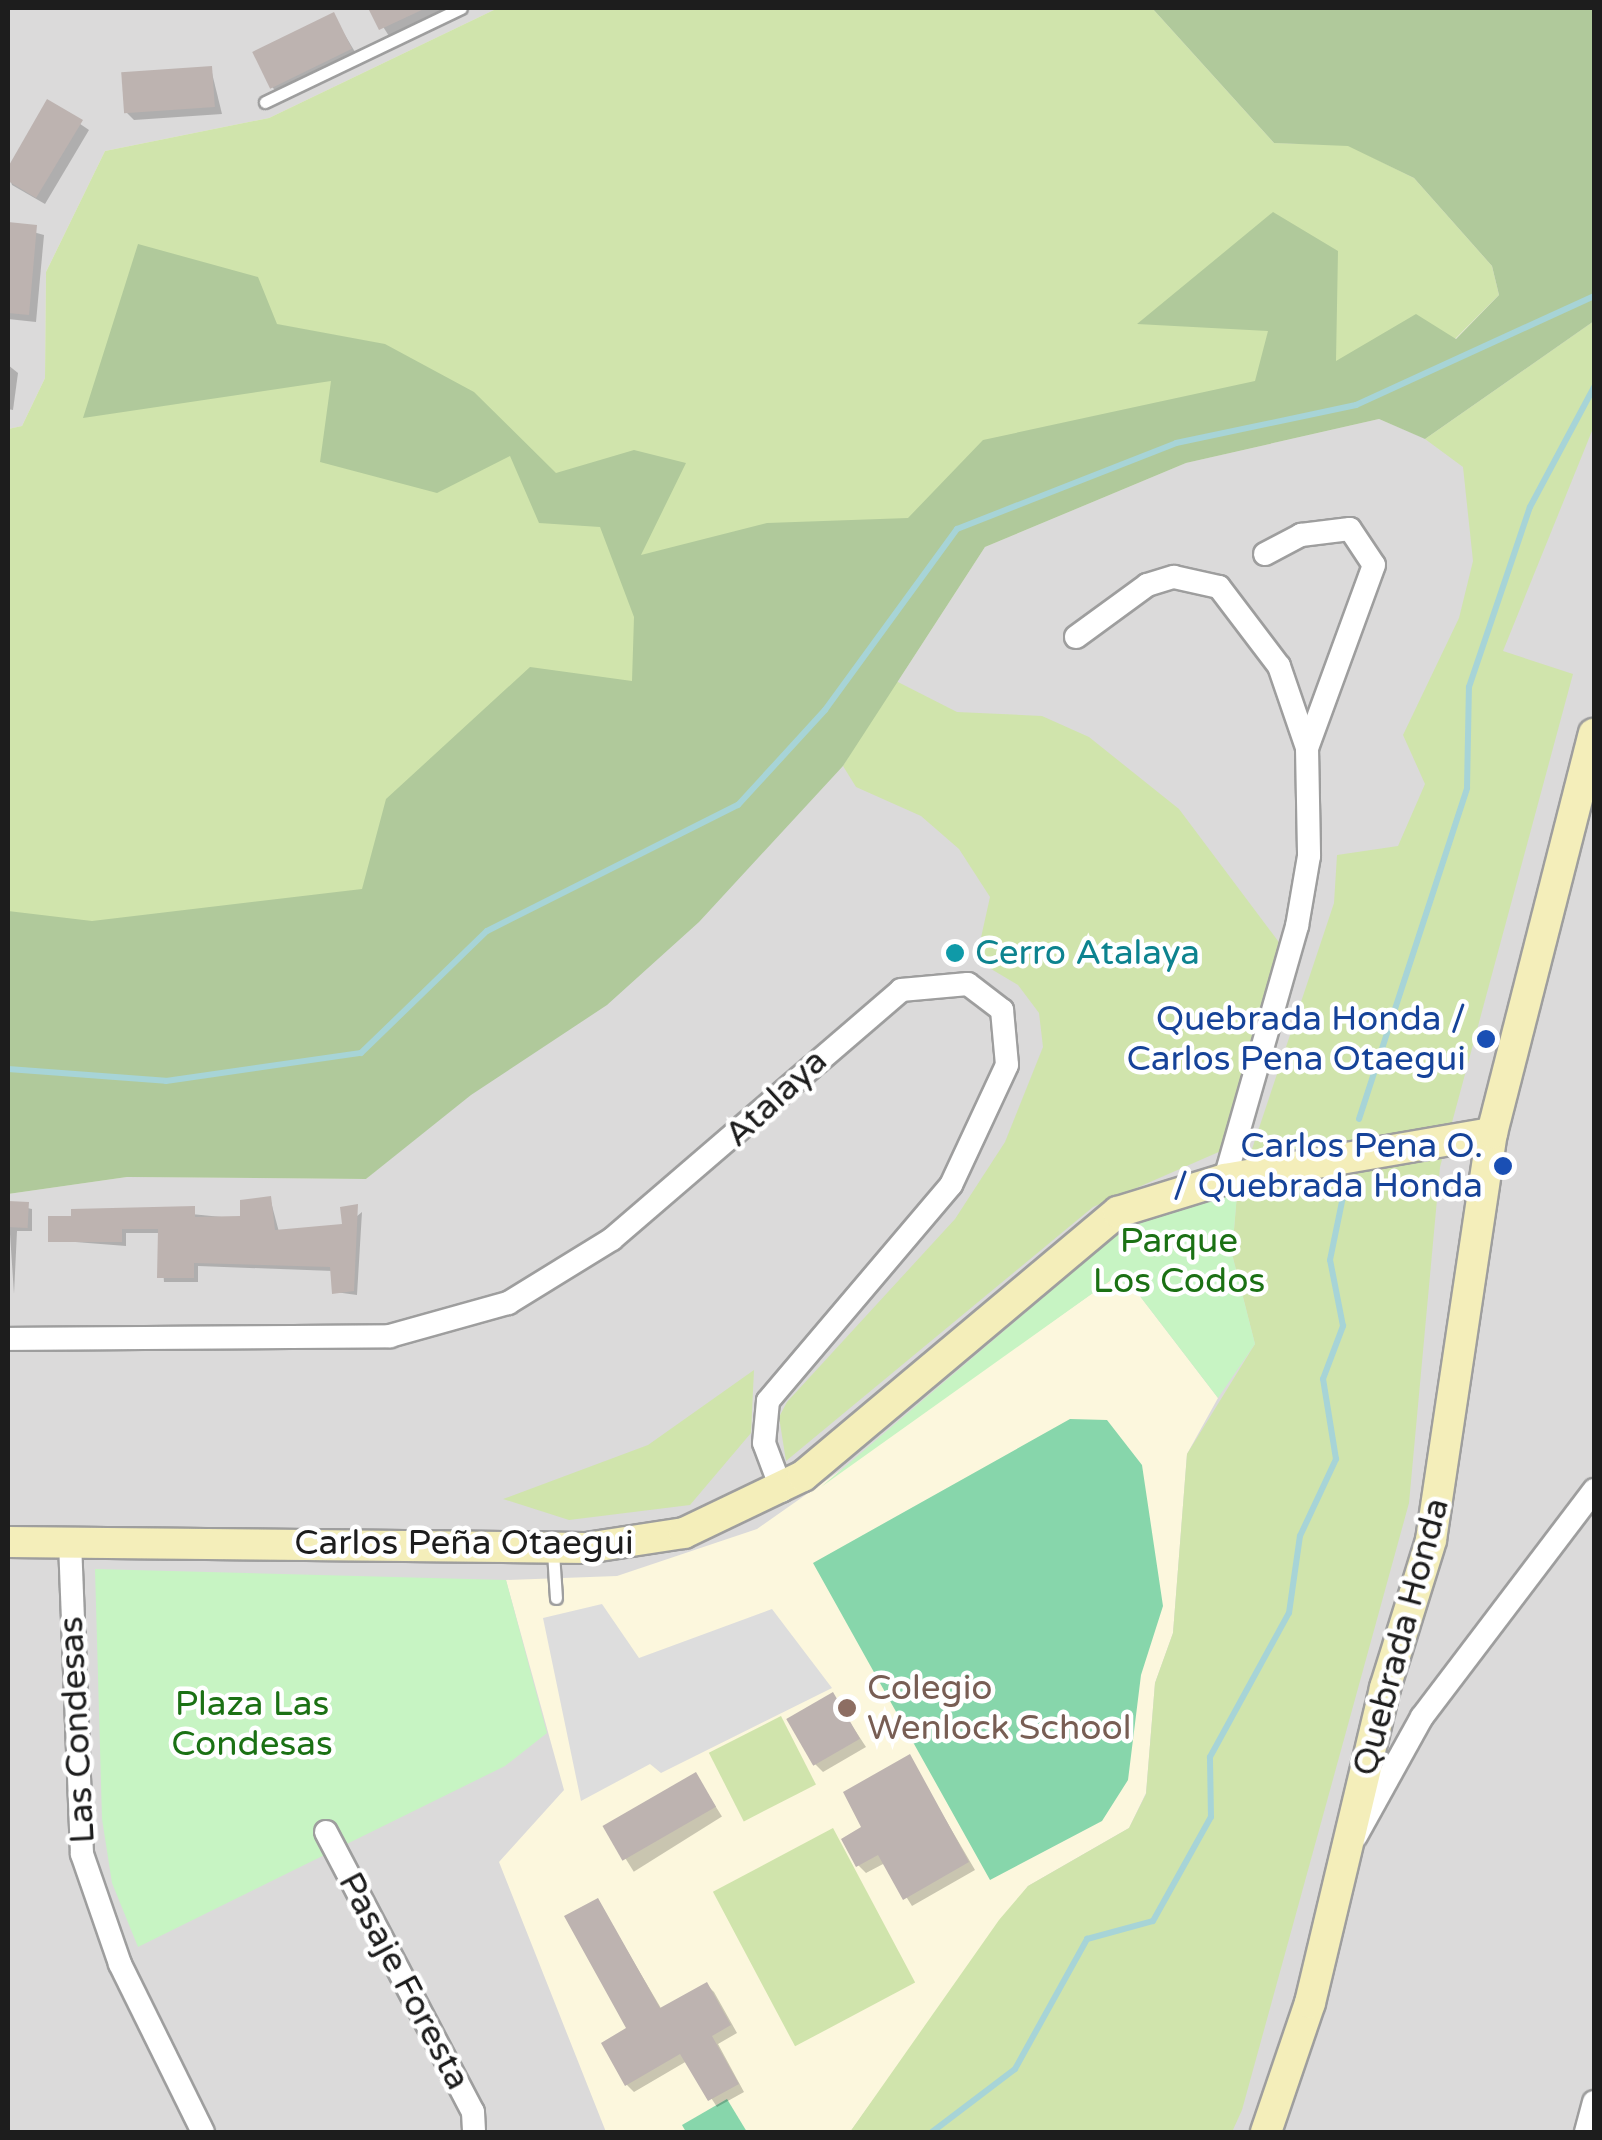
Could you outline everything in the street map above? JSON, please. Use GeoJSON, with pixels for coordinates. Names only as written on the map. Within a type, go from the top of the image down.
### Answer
{"type":"FeatureCollection","features":[{"type":"Feature","properties":{"kind":"street"},"geometry":{"type":"LineString","coordinates":[[1266,554],[1300,535],[1350,529],[1374,565],[1307,748]]}},
{"type":"Feature","properties":{"kind":"street"},"geometry":{"type":"LineString","coordinates":[[1076,637],[1146,584],[1174,577],[1219,586],[1279,666],[1307,748],[1309,856],[1297,926],[1225,1179]]}},
{"type":"Feature","properties":{"kind":"street"},"geometry":{"type":"LineString","coordinates":[[1492,1133],[1594,734]]}},
{"type":"Feature","properties":{"kind":"street","name":"Atalaya"},"geometry":{"type":"LineString","coordinates":[[8,1339],[390,1336],[508,1303],[612,1240],[901,990],[968,984],[1002,1010],[1007,1065],[934,1209],[768,1401],[764,1443],[782,1490]]}},
{"type":"Feature","properties":{"kind":"street","name":"Carlos Peña Otaegui"},"geometry":{"type":"LineString","coordinates":[[8,1542],[552,1548],[684,1533],[782,1490],[1118,1212],[1225,1179],[1492,1133]]}},
{"type":"Feature","properties":{"kind":"street","name":"Quebrada Honda"},"geometry":{"type":"LineString","coordinates":[[1266,2132],[1431,1540],[1492,1133]]}},
{"type":"Feature","properties":{"kind":"street"},"geometry":{"type":"LineString","coordinates":[[1346,1853],[1422,1717],[1594,1490]]}},
{"type":"Feature","properties":{"kind":"street","name":"Las Condesas"},"geometry":{"type":"LineString","coordinates":[[70,1542],[82,1854],[120,1964],[203,2132]]}},
{"type":"Feature","properties":{"kind":"street","name":"Pasaje Foresta"},"geometry":{"type":"LineString","coordinates":[[326,1832],[473,2112],[474,2132]]}},
{"type":"Feature","properties":{"kind":"street"},"geometry":{"type":"LineString","coordinates":[[1586,2132],[1594,2102]]}},
{"type":"Feature","properties":{"kind":"lane"},"geometry":{"type":"LineString","coordinates":[[265,102],[462,8]]}},
{"type":"Feature","properties":{"kind":"lane"},"geometry":{"type":"LineString","coordinates":[[552,1548],[556,1598]]}},
{"type":"Feature","properties":{"kind":"shaded area"},"geometry":{"type":"Polygon","coordinates":[[[8,8],[498,8],[269,118],[105,151],[46,272],[45,378],[22,426],[8,429],[8,8]]]}},
{"type":"Feature","properties":{"kind":"shaded area"},"geometry":{"type":"Polygon","coordinates":[[[1594,321],[1594,2132],[8,2132],[8,1194],[127,1177],[366,1179],[843,766],[985,547],[1186,463],[1379,419],[1426,439],[1594,321]]]}},
{"type":"Feature","properties":{"kind":"shaded area","name":"Colegio Wenlock School"},"geometry":{"type":"Polygon","coordinates":[[[1114,1278],[1136,1291],[1218,1398],[1187,1454],[1173,1633],[1155,1683],[1146,1793],[1129,1828],[1028,1886],[850,2132],[606,2132],[499,1862],[564,1790],[506,1580],[617,1576],[757,1529],[1114,1278]]]}},
{"type":"Feature","properties":{"kind":"shaded area"},"geometry":{"type":"Polygon","coordinates":[[[602,1604],[639,1658],[772,1609],[832,1688],[661,1773],[650,1764],[581,1801],[543,1618],[602,1604]]]}},
{"type":"Feature","properties":{"kind":"green space"},"geometry":{"type":"Polygon","coordinates":[[[498,8],[1152,8],[1274,143],[1348,145],[1414,178],[1492,266],[1499,295],[1455,339],[943,511],[467,912],[8,1037],[8,429],[22,426],[45,378],[46,272],[105,151],[269,118],[498,8]]]}},
{"type":"Feature","properties":{"kind":"green space"},"geometry":{"type":"Polygon","coordinates":[[[1152,8],[1594,8],[1594,321],[1425,439],[1379,419],[1186,463],[985,547],[843,766],[699,922],[607,1005],[471,1095],[366,1179],[127,1177],[8,1194],[8,911],[92,921],[362,889],[386,799],[530,667],[632,681],[634,617],[600,527],[539,523],[510,456],[437,493],[320,462],[331,381],[83,418],[138,244],[258,277],[277,324],[385,344],[474,392],[556,473],[634,450],[686,463],[641,555],[767,523],[908,518],[983,440],[1255,381],[1268,331],[1137,324],[1273,212],[1338,251],[1336,361],[1416,314],[1456,339],[1499,295],[1492,266],[1414,178],[1348,146],[1274,143],[1152,8]]]}},
{"type":"Feature","properties":{"kind":"green space"},"geometry":{"type":"Polygon","coordinates":[[[1594,321],[1594,426],[1503,651],[1573,674],[1440,1167],[1409,1503],[1242,2110],[1232,2132],[850,2132],[999,1920],[1028,1886],[1129,1828],[1146,1794],[1155,1683],[1173,1633],[1187,1454],[1255,1344],[1232,1254],[1237,1194],[1334,903],[1337,855],[1398,846],[1425,784],[1403,735],[1459,618],[1473,561],[1463,467],[1425,439],[1594,321]]]}},
{"type":"Feature","properties":{"kind":"green space"},"geometry":{"type":"Polygon","coordinates":[[[894,680],[957,712],[1042,716],[1089,737],[1179,809],[1281,945],[1221,1151],[1093,1207],[786,1461],[779,1417],[787,1402],[955,1219],[1005,1142],[1043,1047],[1039,1013],[1018,985],[976,960],[990,897],[959,849],[921,816],[856,787],[843,766],[894,680]]]}},
{"type":"Feature","properties":{"kind":"green space","name":"Parque Los Codos"},"geometry":{"type":"Polygon","coordinates":[[[1237,1194],[1232,1254],[1255,1344],[1218,1398],[1136,1291],[1114,1278],[821,1487],[1133,1221],[1237,1194]]]}},
{"type":"Feature","properties":{"kind":"green space"},"geometry":{"type":"Polygon","coordinates":[[[754,1370],[751,1433],[690,1505],[569,1520],[503,1499],[648,1445],[754,1370]]]}},
{"type":"Feature","properties":{"kind":"green space"},"geometry":{"type":"Polygon","coordinates":[[[1070,1419],[1107,1420],[1142,1465],[1163,1606],[1141,1675],[1128,1780],[1102,1821],[990,1880],[813,1563],[1070,1419]]]}},
{"type":"Feature","properties":{"kind":"green space","name":"Plaza Las Condesas"},"geometry":{"type":"Polygon","coordinates":[[[95,1569],[506,1580],[547,1733],[505,1766],[138,1947],[112,1883],[102,1819],[95,1569]]]}},
{"type":"Feature","properties":{"kind":"green space"},"geometry":{"type":"Polygon","coordinates":[[[781,1716],[816,1785],[744,1821],[709,1753],[781,1716]]]}},
{"type":"Feature","properties":{"kind":"green space"},"geometry":{"type":"Polygon","coordinates":[[[833,1828],[915,1983],[795,2046],[713,1892],[833,1828]]]}},
{"type":"Feature","properties":{"kind":"green space"},"geometry":{"type":"Polygon","coordinates":[[[727,2099],[747,2132],[686,2132],[682,2125],[727,2099]]]}},
{"type":"Feature","properties":{"kind":"building"},"geometry":{"type":"Polygon","coordinates":[[[368,8],[426,8],[379,30],[368,8]]]}},
{"type":"Feature","properties":{"kind":"building"},"geometry":{"type":"Polygon","coordinates":[[[334,12],[352,49],[270,89],[252,52],[334,12]]]}},
{"type":"Feature","properties":{"kind":"building"},"geometry":{"type":"Polygon","coordinates":[[[212,66],[215,107],[124,113],[121,72],[212,66]]]}},
{"type":"Feature","properties":{"kind":"building"},"geometry":{"type":"Polygon","coordinates":[[[47,99],[83,120],[36,198],[8,181],[8,167],[47,99]]]}},
{"type":"Feature","properties":{"kind":"building"},"geometry":{"type":"Polygon","coordinates":[[[8,222],[37,225],[29,315],[8,313],[8,222]]]}},
{"type":"Feature","properties":{"kind":"building"},"geometry":{"type":"Polygon","coordinates":[[[271,1196],[275,1230],[342,1224],[340,1207],[358,1204],[354,1291],[332,1294],[330,1267],[194,1263],[194,1278],[157,1278],[158,1229],[122,1229],[122,1242],[48,1242],[48,1216],[71,1216],[71,1209],[195,1206],[195,1217],[240,1216],[240,1200],[271,1196]]]}},
{"type":"Feature","properties":{"kind":"building"},"geometry":{"type":"Polygon","coordinates":[[[8,1201],[29,1202],[28,1228],[8,1227],[8,1201]]]}},
{"type":"Feature","properties":{"kind":"building"},"geometry":{"type":"Polygon","coordinates":[[[833,1692],[860,1739],[813,1766],[786,1719],[833,1692]]]}},
{"type":"Feature","properties":{"kind":"building"},"geometry":{"type":"Polygon","coordinates":[[[910,1754],[969,1862],[903,1900],[878,1855],[856,1867],[841,1839],[861,1827],[843,1792],[910,1754]]]}},
{"type":"Feature","properties":{"kind":"building"},"geometry":{"type":"Polygon","coordinates":[[[696,1772],[716,1807],[622,1861],[602,1826],[696,1772]]]}},
{"type":"Feature","properties":{"kind":"building"},"geometry":{"type":"Polygon","coordinates":[[[598,1898],[660,2008],[707,1982],[731,2025],[712,2036],[739,2084],[708,2101],[680,2054],[625,2086],[601,2043],[626,2028],[564,1916],[598,1898]]]}},
{"type":"Feature","properties":{"kind":"waterway"},"geometry":{"type":"LineString","coordinates":[[8,1069],[166,1081],[361,1053],[487,931],[738,805],[825,710],[957,529],[1176,443],[1356,405],[1594,296]]}},
{"type":"Feature","properties":{"kind":"waterway"},"geometry":{"type":"LineString","coordinates":[[1359,1119],[1467,788],[1469,687],[1530,507],[1594,387]]}},
{"type":"Feature","properties":{"kind":"waterway"},"geometry":{"type":"LineString","coordinates":[[932,2132],[1015,2069],[1087,1939],[1153,1921],[1211,1817],[1210,1757],[1289,1613],[1300,1536],[1336,1459],[1323,1379],[1343,1326],[1330,1260],[1346,1182]]}},
{"type":"Feature","properties":{"kind":"place","name":"Cerro Atalaya"},"geometry":{"type":"Point","coordinates":[955,953]}},
{"type":"Feature","properties":{"kind":"place","name":"Quebrada Honda / Carlos Pena Otaegui"},"geometry":{"type":"Point","coordinates":[1486,1039]}},
{"type":"Feature","properties":{"kind":"place","name":"Carlos Pena O. / Quebrada Honda"},"geometry":{"type":"Point","coordinates":[1503,1166]}},
{"type":"Feature","properties":{"kind":"place","name":"Colegio Wenlock School"},"geometry":{"type":"Point","coordinates":[847,1708]}}]}
